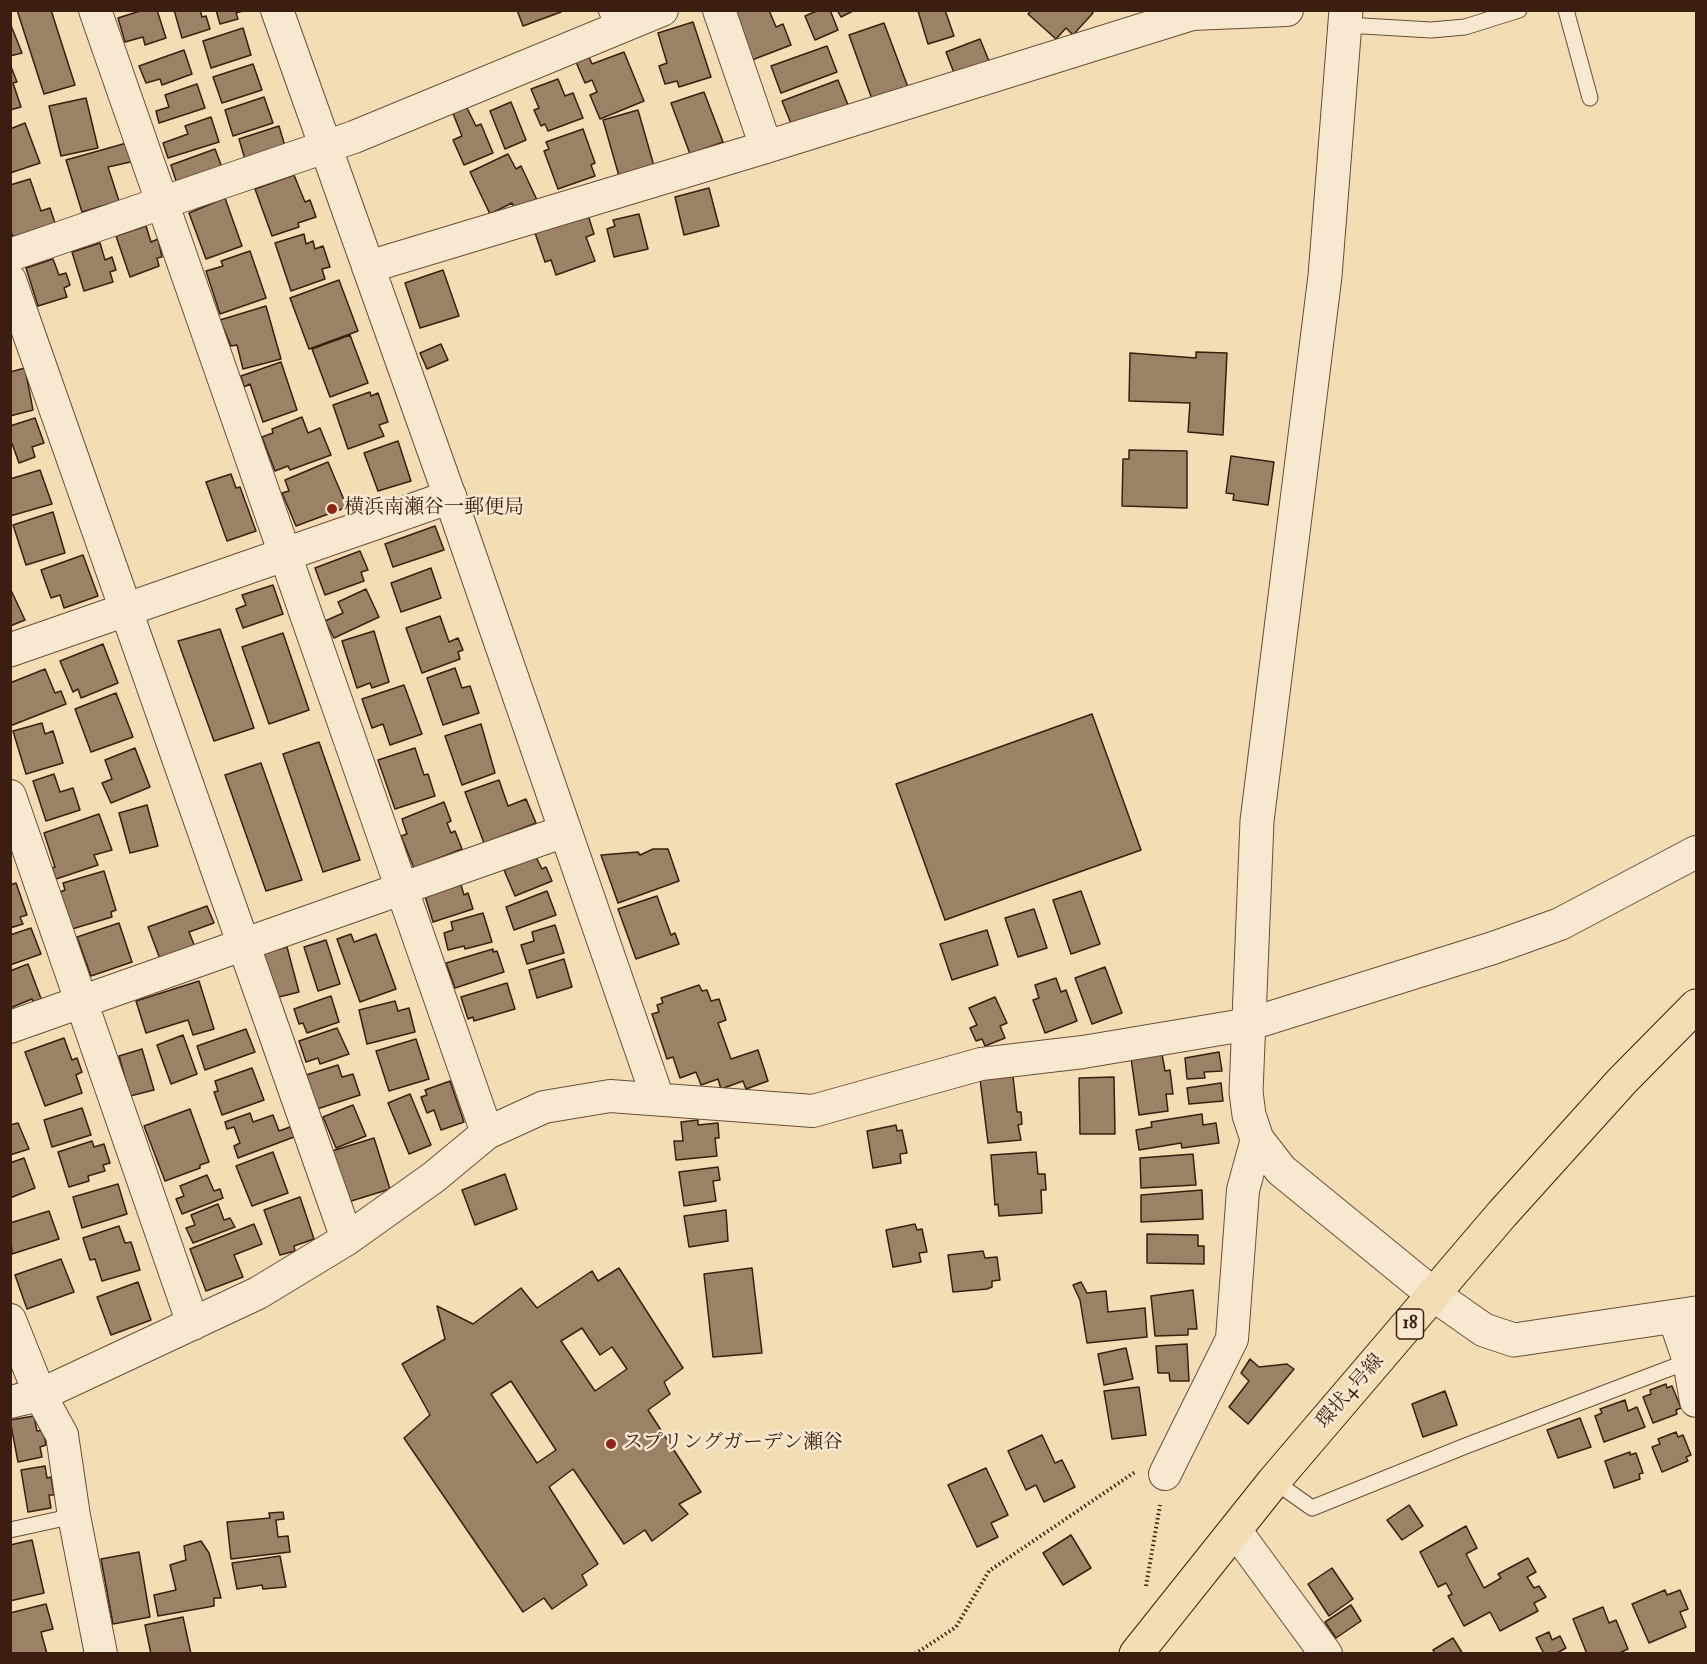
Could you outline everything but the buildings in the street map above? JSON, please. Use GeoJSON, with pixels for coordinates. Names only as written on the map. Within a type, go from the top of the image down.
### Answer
{"type":"FeatureCollection","features":[{"type":"Feature","properties":{"kind":"main road","name":"環状4号線"},"geometry":{"type":"LineString","coordinates":[[1136,1653],[1274,1481],[1561,1147],[1696,1006]]}},
{"type":"Feature","properties":{"kind":"street"},"geometry":{"type":"LineString","coordinates":[[96,10],[487,1133]]}},
{"type":"Feature","properties":{"kind":"street"},"geometry":{"type":"LineString","coordinates":[[277,10],[450,497],[658,1099]]}},
{"type":"Feature","properties":{"kind":"street"},"geometry":{"type":"LineString","coordinates":[[10,255],[327,147],[610,21],[662,10]]}},
{"type":"Feature","properties":{"kind":"street"},"geometry":{"type":"LineString","coordinates":[[719,10],[766,147]]}},
{"type":"Feature","properties":{"kind":"street"},"geometry":{"type":"LineString","coordinates":[[368,267],[766,147],[1189,12],[1287,10]]}},
{"type":"Feature","properties":{"kind":"street"},"geometry":{"type":"LineString","coordinates":[[1346,18],[1325,276],[1257,821],[1246,1092],[1257,1139],[1281,1170],[1434,1295],[1484,1330],[1514,1340],[1685,1315],[1689,1361],[1696,1401]]}},
{"type":"Feature","properties":{"kind":"street"},"geometry":{"type":"LineString","coordinates":[[10,280],[347,1239]]}},
{"type":"Feature","properties":{"kind":"street"},"geometry":{"type":"LineString","coordinates":[[10,650],[450,497]]}},
{"type":"Feature","properties":{"kind":"street"},"geometry":{"type":"LineString","coordinates":[[10,796],[193,1324]]}},
{"type":"Feature","properties":{"kind":"street"},"geometry":{"type":"LineString","coordinates":[[10,1027],[565,831]]}},
{"type":"Feature","properties":{"kind":"street"},"geometry":{"type":"LineString","coordinates":[[25,1398],[258,1293],[347,1239],[434,1177],[487,1133],[543,1107],[610,1096],[813,1111],[981,1064],[1083,1052],[1250,1024],[1493,948],[1560,924],[1696,852]]}},
{"type":"Feature","properties":{"kind":"street"},"geometry":{"type":"LineString","coordinates":[[1165,1474],[1232,1339],[1242,1190],[1257,1139]]}},
{"type":"Feature","properties":{"kind":"street"},"geometry":{"type":"LineString","coordinates":[[10,1320],[25,1398],[62,1436],[74,1516],[101,1653]]}},
{"type":"Feature","properties":{"kind":"street"},"geometry":{"type":"LineString","coordinates":[[1235,1530],[1326,1653]]}},
{"type":"Feature","properties":{"kind":"lane"},"geometry":{"type":"LineString","coordinates":[[1346,18],[1431,30],[1466,27],[1519,10]]}},
{"type":"Feature","properties":{"kind":"lane"},"geometry":{"type":"LineString","coordinates":[[1566,10],[1590,98]]}},
{"type":"Feature","properties":{"kind":"lane"},"geometry":{"type":"LineString","coordinates":[[1274,1481],[1312,1508],[1689,1361]]}},
{"type":"Feature","properties":{"kind":"lane"},"geometry":{"type":"LineString","coordinates":[[10,1530],[74,1516]]}},
{"type":"Feature","properties":{"kind":"path"},"geometry":{"type":"LineString","coordinates":[[915,1653],[956,1627],[989,1571],[1131,1473],[1150,1470],[1165,1474],[1144,1598]]}},
{"type":"Feature","properties":{"kind":"place","name":"横浜南瀬谷一郵便局"},"geometry":{"type":"Point","coordinates":[332,509]}},
{"type":"Feature","properties":{"kind":"place","name":"スプリングガーデン瀬谷"},"geometry":{"type":"Point","coordinates":[611,1444]}}]}
